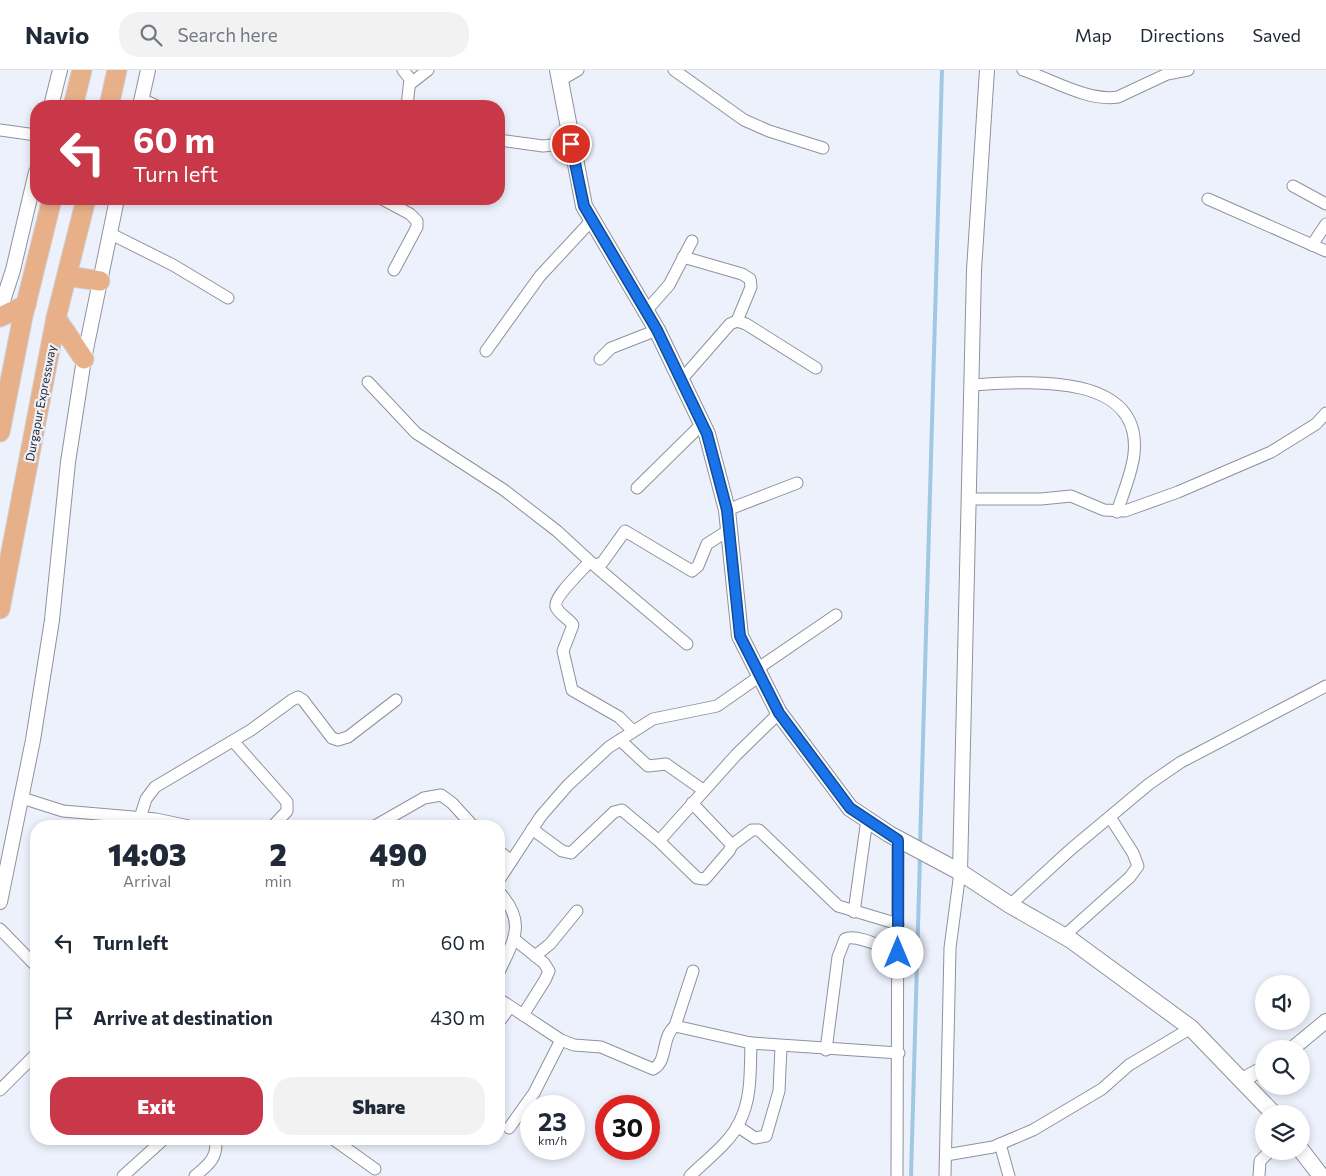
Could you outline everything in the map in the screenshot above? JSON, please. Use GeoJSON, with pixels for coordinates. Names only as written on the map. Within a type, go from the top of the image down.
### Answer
{"type":"FeatureCollection","features":[{"type":"Feature","properties":{"kind":"highway"},"geometry":{"type":"LineString","coordinates":[[74,100],[82,70]]}},
{"type":"Feature","properties":{"kind":"highway"},"geometry":{"type":"LineString","coordinates":[[110,100],[118,70]]}},
{"type":"Feature","properties":{"kind":"highway"},"geometry":{"type":"LineString","coordinates":[[0,432],[26,305],[51,205]]}},
{"type":"Feature","properties":{"kind":"highway","name":"Durgapur Expressway"},"geometry":{"type":"LineString","coordinates":[[0,609],[56,318],[85,205]]}},
{"type":"Feature","properties":{"kind":"highway"},"geometry":{"type":"LineString","coordinates":[[67,276],[100,281]]}},
{"type":"Feature","properties":{"kind":"highway"},"geometry":{"type":"LineString","coordinates":[[0,317],[26,305]]}},
{"type":"Feature","properties":{"kind":"highway"},"geometry":{"type":"LineString","coordinates":[[56,318],[84,359]]}},
{"type":"Feature","properties":{"kind":"main road"},"geometry":{"type":"LineString","coordinates":[[559,75],[584,206],[657,330],[707,434],[727,510],[740,636],[779,713],[850,808],[902,841],[956,870],[1010,905],[1064,936],[1191,1028],[1266,1105]]}},
{"type":"Feature","properties":{"kind":"main road"},"geometry":{"type":"LineString","coordinates":[[1309,1160],[1321,1176]]}},
{"type":"Feature","properties":{"kind":"street"},"geometry":{"type":"LineString","coordinates":[[53,100],[60,70]]}},
{"type":"Feature","properties":{"kind":"street"},"geometry":{"type":"LineString","coordinates":[[141,100],[148,70]]}},
{"type":"Feature","properties":{"kind":"street"},"geometry":{"type":"LineString","coordinates":[[403,70],[410,79],[408,100]]}},
{"type":"Feature","properties":{"kind":"street"},"geometry":{"type":"LineString","coordinates":[[410,84],[428,70]]}},
{"type":"Feature","properties":{"kind":"street"},"geometry":{"type":"LineString","coordinates":[[559,75],[578,70]]}},
{"type":"Feature","properties":{"kind":"street"},"geometry":{"type":"LineString","coordinates":[[674,70],[744,120],[823,148]]}},
{"type":"Feature","properties":{"kind":"street"},"geometry":{"type":"LineString","coordinates":[[945,1176],[950,948],[956,870],[974,270],[987,70]]}},
{"type":"Feature","properties":{"kind":"street"},"geometry":{"type":"LineString","coordinates":[[1023,70],[1067,87],[1110,98],[1165,72],[1188,70]]}},
{"type":"Feature","properties":{"kind":"street"},"geometry":{"type":"LineString","coordinates":[[0,130],[30,134]]}},
{"type":"Feature","properties":{"kind":"street"},"geometry":{"type":"LineString","coordinates":[[505,141],[543,146],[571,144]]}},
{"type":"Feature","properties":{"kind":"street"},"geometry":{"type":"LineString","coordinates":[[1293,186],[1326,204]]}},
{"type":"Feature","properties":{"kind":"street"},"geometry":{"type":"LineString","coordinates":[[0,310],[13,270],[30,198]]}},
{"type":"Feature","properties":{"kind":"street"},"geometry":{"type":"LineString","coordinates":[[1208,199],[1326,251]]}},
{"type":"Feature","properties":{"kind":"street"},"geometry":{"type":"LineString","coordinates":[[0,902],[22,798],[52,620],[68,462],[84,359],[116,205]]}},
{"type":"Feature","properties":{"kind":"street"},"geometry":{"type":"LineString","coordinates":[[393,205],[410,214],[417,221],[417,227],[394,270]]}},
{"type":"Feature","properties":{"kind":"street"},"geometry":{"type":"LineString","coordinates":[[486,351],[540,276],[592,220]]}},
{"type":"Feature","properties":{"kind":"street"},"geometry":{"type":"LineString","coordinates":[[1312,245],[1326,224]]}},
{"type":"Feature","properties":{"kind":"street"},"geometry":{"type":"LineString","coordinates":[[109,233],[173,265],[228,298]]}},
{"type":"Feature","properties":{"kind":"street"},"geometry":{"type":"LineString","coordinates":[[646,311],[668,285],[692,241]]}},
{"type":"Feature","properties":{"kind":"street"},"geometry":{"type":"LineString","coordinates":[[681,380],[730,324],[736,321],[751,286],[750,279],[742,274],[683,257]]}},
{"type":"Feature","properties":{"kind":"street"},"geometry":{"type":"LineString","coordinates":[[736,321],[746,324],[816,368]]}},
{"type":"Feature","properties":{"kind":"street"},"geometry":{"type":"LineString","coordinates":[[600,359],[611,348],[657,330]]}},
{"type":"Feature","properties":{"kind":"street"},"geometry":{"type":"LineString","coordinates":[[972,385],[1032,381],[1054,383],[1110,398],[1119,406],[1130,423],[1134,447],[1132,466],[1116,512]]}},
{"type":"Feature","properties":{"kind":"street"},"geometry":{"type":"LineString","coordinates":[[368,382],[416,433],[524,505],[564,537],[591,563],[687,644]]}},
{"type":"Feature","properties":{"kind":"street"},"geometry":{"type":"LineString","coordinates":[[968,499],[1041,499],[1071,496],[1104,510],[1116,512],[1178,492],[1256,459],[1307,430],[1326,413]]}},
{"type":"Feature","properties":{"kind":"street"},"geometry":{"type":"LineString","coordinates":[[637,488],[702,424]]}},
{"type":"Feature","properties":{"kind":"street"},"geometry":{"type":"LineString","coordinates":[[727,510],[797,483]]}},
{"type":"Feature","properties":{"kind":"street"},"geometry":{"type":"LineString","coordinates":[[633,731],[619,717],[578,694],[570,685],[563,650],[573,625],[558,610],[556,602],[559,595],[591,563],[602,563],[625,531],[692,571],[698,566],[707,544],[729,530]]}},
{"type":"Feature","properties":{"kind":"street"},"geometry":{"type":"LineString","coordinates":[[505,870],[532,829],[568,784],[597,756],[652,719],[667,714],[717,706],[758,672],[836,615]]}},
{"type":"Feature","properties":{"kind":"street"},"geometry":{"type":"LineString","coordinates":[[1010,905],[1042,874],[1149,784],[1181,762],[1326,686]]}},
{"type":"Feature","properties":{"kind":"street"},"geometry":{"type":"LineString","coordinates":[[140,818],[146,799],[155,787],[256,727],[292,700],[298,698],[306,703],[332,738],[338,740],[348,737],[396,700]]}},
{"type":"Feature","properties":{"kind":"street"},"geometry":{"type":"LineString","coordinates":[[659,840],[703,790],[779,713]]}},
{"type":"Feature","properties":{"kind":"street"},"geometry":{"type":"LineString","coordinates":[[620,740],[648,766],[666,764],[703,790]]}},
{"type":"Feature","properties":{"kind":"street"},"geometry":{"type":"LineString","coordinates":[[233,741],[287,802],[287,811],[279,820]]}},
{"type":"Feature","properties":{"kind":"street"},"geometry":{"type":"LineString","coordinates":[[395,820],[424,798],[441,795],[452,803],[468,820]]}},
{"type":"Feature","properties":{"kind":"street"},"geometry":{"type":"LineString","coordinates":[[22,798],[63,811],[152,820]]}},
{"type":"Feature","properties":{"kind":"street"},"geometry":{"type":"LineString","coordinates":[[692,803],[732,845]]}},
{"type":"Feature","properties":{"kind":"street"},"geometry":{"type":"LineString","coordinates":[[532,829],[562,851],[571,853],[614,812],[622,810],[659,840],[697,878],[701,879],[708,876],[732,845],[752,830],[759,830],[838,906],[898,924]]}},
{"type":"Feature","properties":{"kind":"street"},"geometry":{"type":"LineString","coordinates":[[1064,936],[1130,877],[1138,866],[1133,853],[1110,817]]}},
{"type":"Feature","properties":{"kind":"street"},"geometry":{"type":"LineString","coordinates":[[854,912],[867,819]]}},
{"type":"Feature","properties":{"kind":"street"},"geometry":{"type":"LineString","coordinates":[[896,1176],[898,924],[902,841]]}},
{"type":"Feature","properties":{"kind":"street"},"geometry":{"type":"LineString","coordinates":[[505,856],[511,861]]}},
{"type":"Feature","properties":{"kind":"street"},"geometry":{"type":"LineString","coordinates":[[505,900],[514,913],[514,939],[505,959]]}},
{"type":"Feature","properties":{"kind":"street"},"geometry":{"type":"LineString","coordinates":[[536,956],[550,944],[577,911]]}},
{"type":"Feature","properties":{"kind":"street"},"geometry":{"type":"LineString","coordinates":[[0,929],[30,960]]}},
{"type":"Feature","properties":{"kind":"street"},"geometry":{"type":"LineString","coordinates":[[826,1050],[838,957],[845,940],[851,937],[858,938],[898,953]]}},
{"type":"Feature","properties":{"kind":"street"},"geometry":{"type":"LineString","coordinates":[[514,939],[547,967],[548,975],[523,1015]]}},
{"type":"Feature","properties":{"kind":"street"},"geometry":{"type":"LineString","coordinates":[[505,1003],[561,1040],[574,1045],[601,1047],[653,1068],[660,1063],[667,1036],[674,1026],[693,971]]}},
{"type":"Feature","properties":{"kind":"street"},"geometry":{"type":"LineString","coordinates":[[505,1014],[510,1007]]}},
{"type":"Feature","properties":{"kind":"street"},"geometry":{"type":"LineString","coordinates":[[1303,1040],[1326,1021]]}},
{"type":"Feature","properties":{"kind":"street"},"geometry":{"type":"LineString","coordinates":[[674,1026],[751,1043],[898,1054]]}},
{"type":"Feature","properties":{"kind":"street"},"geometry":{"type":"LineString","coordinates":[[946,1155],[1000,1144],[1053,1120],[1102,1089],[1129,1065],[1191,1028]]}},
{"type":"Feature","properties":{"kind":"street"},"geometry":{"type":"LineString","coordinates":[[509,1128],[534,1093],[561,1040]]}},
{"type":"Feature","properties":{"kind":"street"},"geometry":{"type":"LineString","coordinates":[[690,1176],[737,1126],[748,1099],[751,1043]]}},
{"type":"Feature","properties":{"kind":"street"},"geometry":{"type":"LineString","coordinates":[[737,1126],[755,1138],[766,1136],[779,1091],[782,1046]]}},
{"type":"Feature","properties":{"kind":"street"},"geometry":{"type":"LineString","coordinates":[[0,1090],[30,1060]]}},
{"type":"Feature","properties":{"kind":"street"},"geometry":{"type":"LineString","coordinates":[[1242,1080],[1255,1073]]}},
{"type":"Feature","properties":{"kind":"street"},"geometry":{"type":"LineString","coordinates":[[1000,1144],[1009,1176]]}},
{"type":"Feature","properties":{"kind":"street"},"geometry":{"type":"LineString","coordinates":[[123,1176],[157,1145]]}},
{"type":"Feature","properties":{"kind":"street"},"geometry":{"type":"LineString","coordinates":[[195,1176],[215,1156],[216,1145]]}},
{"type":"Feature","properties":{"kind":"street"},"geometry":{"type":"LineString","coordinates":[[341,1145],[375,1169]]}},
{"type":"Feature","properties":{"kind":"street"},"geometry":{"type":"LineString","coordinates":[[1259,1176],[1261,1160]]}},
{"type":"Feature","properties":{"kind":"waterway"},"geometry":{"type":"LineString","coordinates":[[920,846],[942,70]]}},
{"type":"Feature","properties":{"kind":"waterway"},"geometry":{"type":"LineString","coordinates":[[911,1176],[920,856]]}},
{"type":"Feature","properties":{"kind":"route"},"geometry":{"type":"LineString","coordinates":[[571,144],[584,206],[657,330],[707,434],[727,510],[740,636],[779,713],[850,808],[898,840],[898,953]]}}]}
